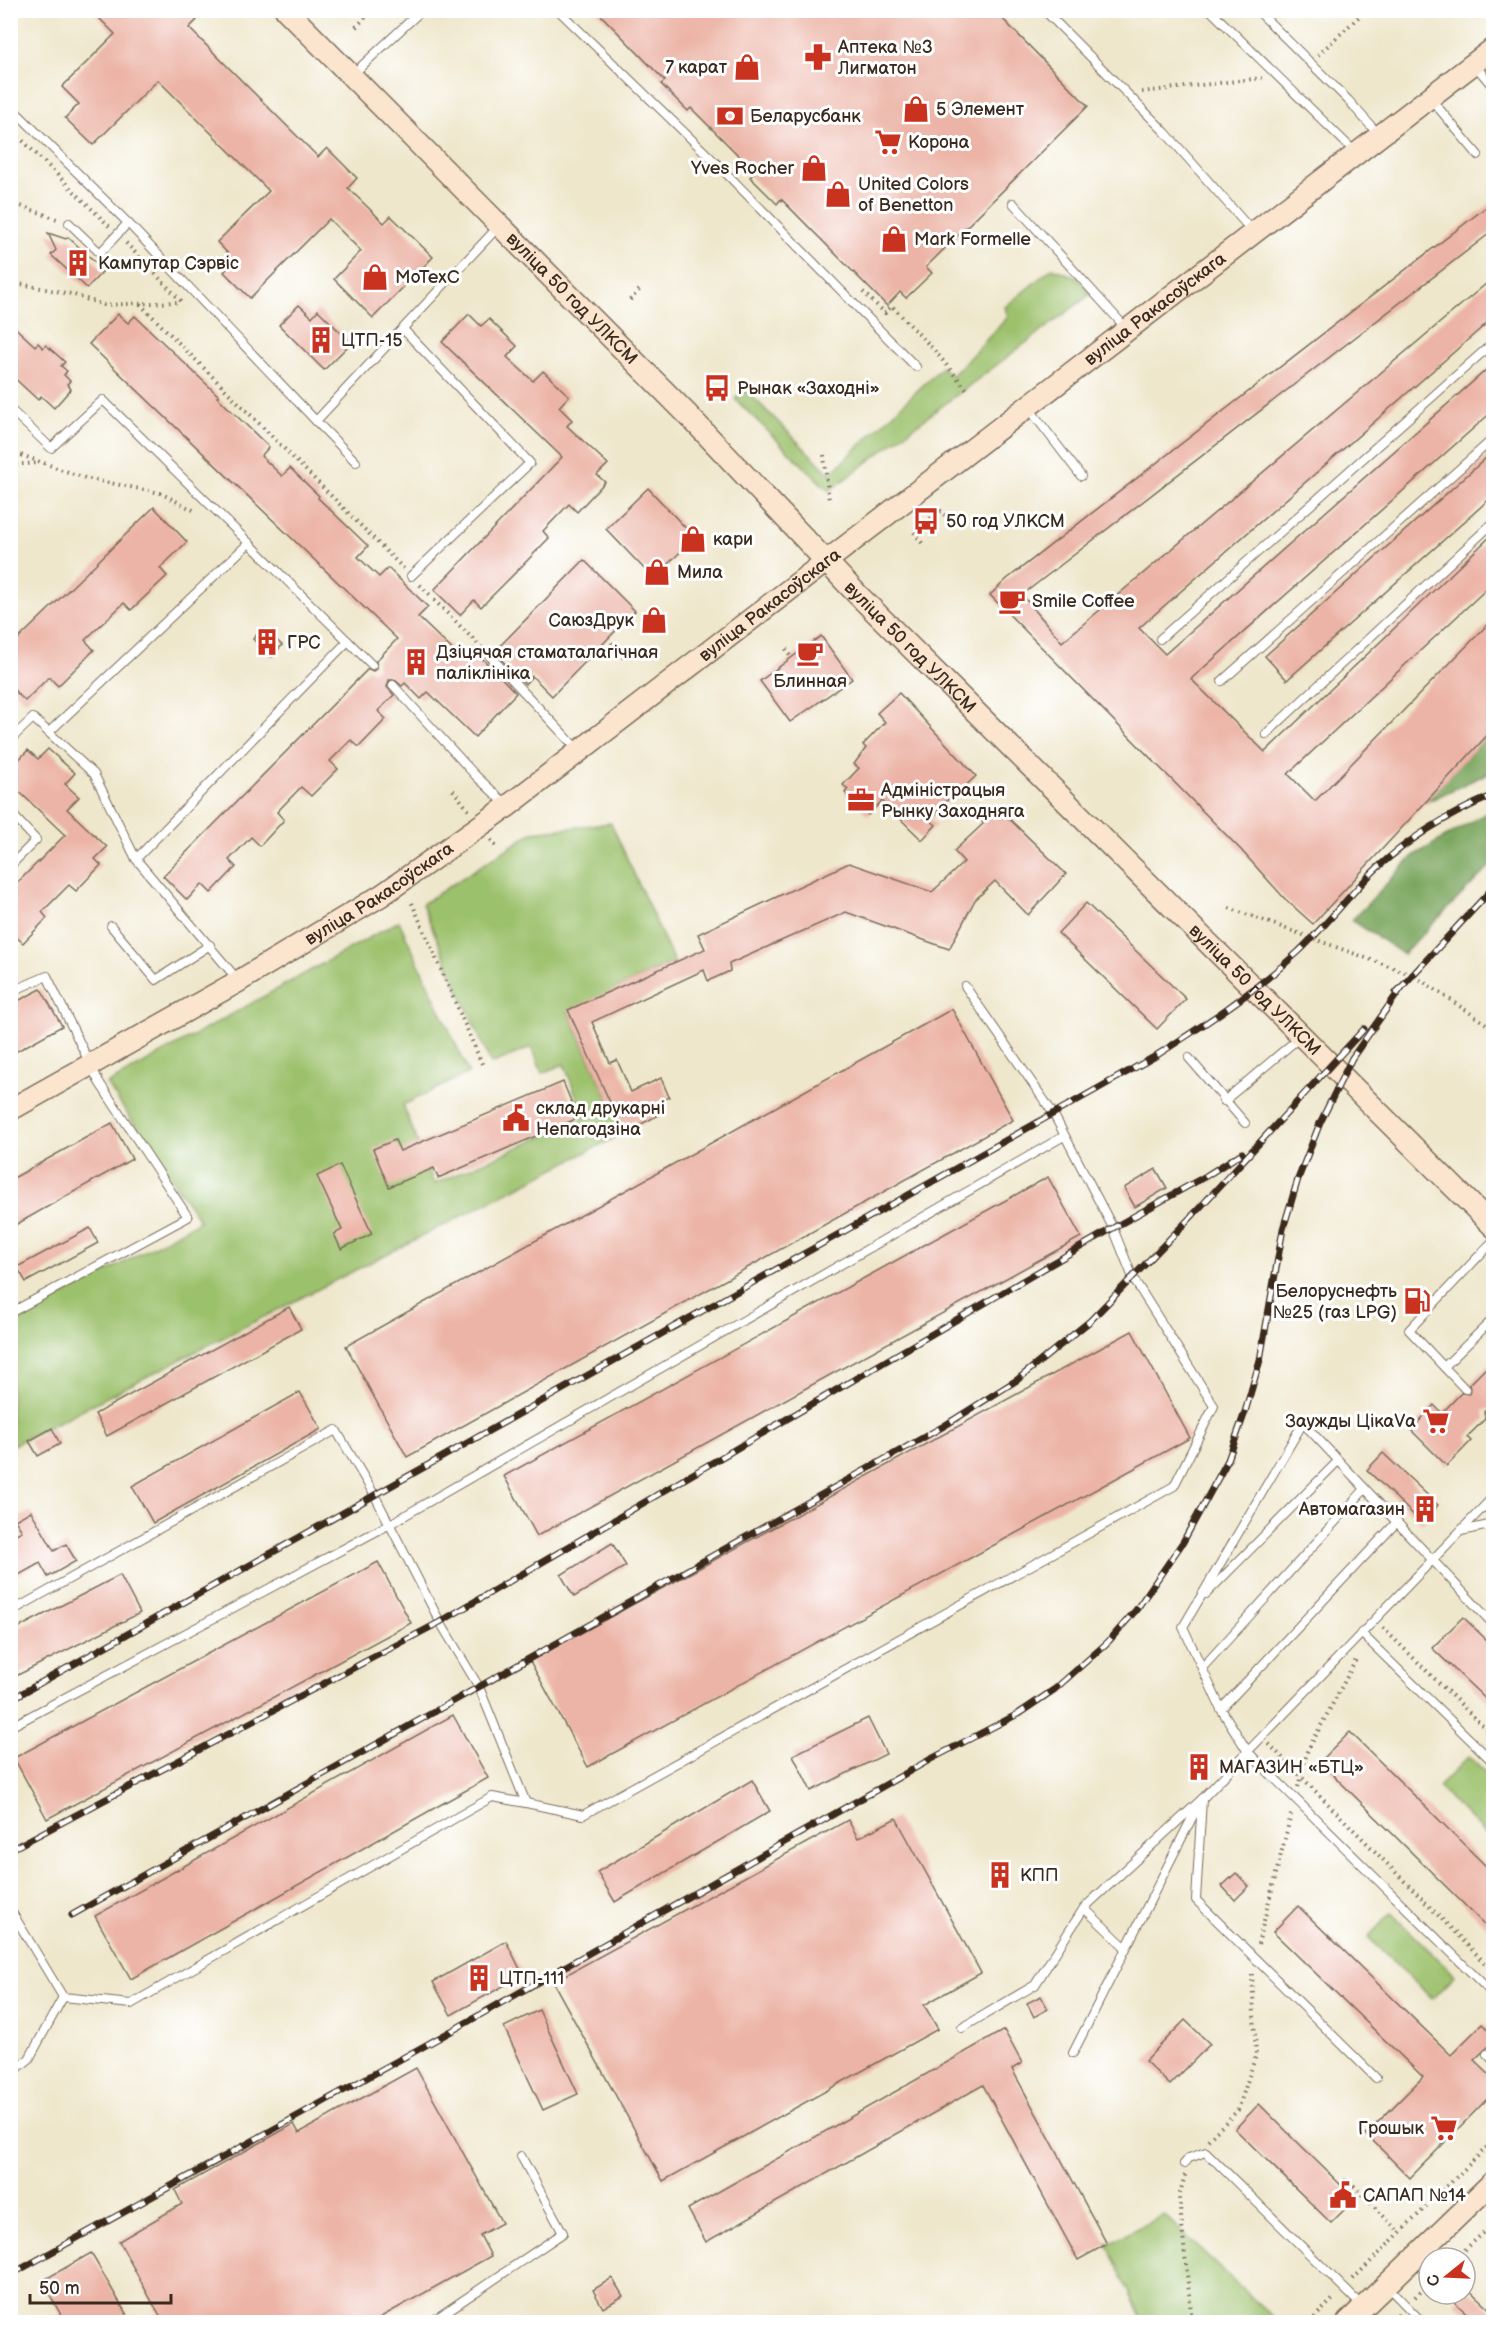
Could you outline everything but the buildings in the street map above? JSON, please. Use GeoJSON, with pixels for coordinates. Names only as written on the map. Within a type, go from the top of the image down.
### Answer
{"type":"FeatureCollection","features":[{"type":"Feature","properties":{"kind":"main road","name":"вуліца 50 год УЛКСМ"},"geometry":{"type":"LineString","coordinates":[[286,10],[688,415],[826,561],[1494,1227]]}},
{"type":"Feature","properties":{"kind":"main road","name":"вуліца Ракасоўскага"},"geometry":{"type":"LineString","coordinates":[[10,1110],[239,981],[382,895],[508,806],[1494,48]]}},
{"type":"Feature","properties":{"kind":"main road"},"geometry":{"type":"LineString","coordinates":[[1348,2322],[1494,2181]]}},
{"type":"Feature","properties":{"kind":"lane"},"geometry":{"type":"LineString","coordinates":[[351,76],[422,10]]}},
{"type":"Feature","properties":{"kind":"lane"},"geometry":{"type":"LineString","coordinates":[[558,10],[717,164],[916,367]]}},
{"type":"Feature","properties":{"kind":"lane"},"geometry":{"type":"LineString","coordinates":[[1044,10],[1165,132],[1253,232]]}},
{"type":"Feature","properties":{"kind":"lane"},"geometry":{"type":"LineString","coordinates":[[1210,10],[1356,153]]}},
{"type":"Feature","properties":{"kind":"lane"},"geometry":{"type":"LineString","coordinates":[[1257,10],[1348,100],[1379,135]]}},
{"type":"Feature","properties":{"kind":"lane"},"geometry":{"type":"LineString","coordinates":[[1473,63],[1494,88]]}},
{"type":"Feature","properties":{"kind":"lane"},"geometry":{"type":"LineString","coordinates":[[1429,97],[1478,155]]}},
{"type":"Feature","properties":{"kind":"lane"},"geometry":{"type":"LineString","coordinates":[[10,106],[128,223],[356,462]]}},
{"type":"Feature","properties":{"kind":"lane"},"geometry":{"type":"LineString","coordinates":[[1013,203],[1127,330]]}},
{"type":"Feature","properties":{"kind":"lane"},"geometry":{"type":"LineString","coordinates":[[69,224],[100,253],[128,223]]}},
{"type":"Feature","properties":{"kind":"lane"},"geometry":{"type":"LineString","coordinates":[[316,421],[500,225]]}},
{"type":"Feature","properties":{"kind":"lane"},"geometry":{"type":"LineString","coordinates":[[403,329],[530,463],[411,576]]}},
{"type":"Feature","properties":{"kind":"lane"},"geometry":{"type":"LineString","coordinates":[[1160,639],[1494,342]]}},
{"type":"Feature","properties":{"kind":"lane"},"geometry":{"type":"LineString","coordinates":[[10,409],[51,448],[103,400],[372,665]]}},
{"type":"Feature","properties":{"kind":"lane"},"geometry":{"type":"LineString","coordinates":[[1028,406],[1081,476]]}},
{"type":"Feature","properties":{"kind":"lane"},"geometry":{"type":"LineString","coordinates":[[1222,681],[1494,438]]}},
{"type":"Feature","properties":{"kind":"lane"},"geometry":{"type":"LineString","coordinates":[[1266,734],[1494,522]]}},
{"type":"Feature","properties":{"kind":"lane"},"geometry":{"type":"LineString","coordinates":[[49,732],[249,543]]}},
{"type":"Feature","properties":{"kind":"lane"},"geometry":{"type":"LineString","coordinates":[[136,859],[348,641]]}},
{"type":"Feature","properties":{"kind":"lane"},"geometry":{"type":"LineString","coordinates":[[490,656],[579,751]]}},
{"type":"Feature","properties":{"kind":"lane"},"geometry":{"type":"LineString","coordinates":[[393,685],[475,774],[508,806]]}},
{"type":"Feature","properties":{"kind":"lane"},"geometry":{"type":"LineString","coordinates":[[10,740],[33,718],[94,774],[136,859],[239,981]]}},
{"type":"Feature","properties":{"kind":"lane"},"geometry":{"type":"LineString","coordinates":[[10,812],[36,840],[10,866]]}},
{"type":"Feature","properties":{"kind":"lane"},"geometry":{"type":"LineString","coordinates":[[111,926],[156,980],[210,945]]}},
{"type":"Feature","properties":{"kind":"lane"},"geometry":{"type":"LineString","coordinates":[[10,992],[47,976],[99,1082],[188,1217],[10,1313]]}},
{"type":"Feature","properties":{"kind":"lane"},"geometry":{"type":"LineString","coordinates":[[63,1997],[131,2004],[492,1797],[584,1815],[1174,1486],[1214,1406],[1133,1278],[1113,1228],[1053,1113],[965,986]]}},
{"type":"Feature","properties":{"kind":"lane"},"geometry":{"type":"LineString","coordinates":[[1224,1101],[1302,1036]]}},
{"type":"Feature","properties":{"kind":"lane"},"geometry":{"type":"LineString","coordinates":[[1189,1058],[1245,1123]]}},
{"type":"Feature","properties":{"kind":"lane"},"geometry":{"type":"LineString","coordinates":[[10,1727],[390,1524],[1065,1136]]}},
{"type":"Feature","properties":{"kind":"lane"},"geometry":{"type":"LineString","coordinates":[[1465,1389],[1409,1330],[1494,1240]]}},
{"type":"Feature","properties":{"kind":"lane"},"geometry":{"type":"LineString","coordinates":[[1444,1367],[1494,1318]]}},
{"type":"Feature","properties":{"kind":"lane"},"geometry":{"type":"LineString","coordinates":[[1494,1625],[1431,1561],[1303,1423],[1183,1627],[1221,1709],[1248,1752],[1494,1995]]}},
{"type":"Feature","properties":{"kind":"lane"},"geometry":{"type":"LineString","coordinates":[[10,1612],[336,1430],[390,1524],[440,1622],[479,1687],[526,1803]]}},
{"type":"Feature","properties":{"kind":"lane"},"geometry":{"type":"LineString","coordinates":[[1197,1604],[1338,1461]]}},
{"type":"Feature","properties":{"kind":"lane"},"geometry":{"type":"LineString","coordinates":[[1202,1668],[1365,1489]]}},
{"type":"Feature","properties":{"kind":"lane"},"geometry":{"type":"LineString","coordinates":[[962,2028],[1035,1985],[1083,1908],[1202,1799],[1494,1496]]}},
{"type":"Feature","properties":{"kind":"lane"},"geometry":{"type":"LineString","coordinates":[[1221,1709],[1396,1523]]}},
{"type":"Feature","properties":{"kind":"lane"},"geometry":{"type":"LineString","coordinates":[[1460,1531],[1494,1524]]}},
{"type":"Feature","properties":{"kind":"lane"},"geometry":{"type":"LineString","coordinates":[[1361,1633],[1494,1763]]}},
{"type":"Feature","properties":{"kind":"lane"},"geometry":{"type":"LineString","coordinates":[[1073,2053],[1202,1799]]}},
{"type":"Feature","properties":{"kind":"lane"},"geometry":{"type":"LineString","coordinates":[[1202,1799],[1196,1900],[1376,2078]]}},
{"type":"Feature","properties":{"kind":"lane"},"geometry":{"type":"LineString","coordinates":[[1083,1908],[1126,1948]]}},
{"type":"Feature","properties":{"kind":"lane"},"geometry":{"type":"LineString","coordinates":[[10,1909],[63,1997]]}},
{"type":"Feature","properties":{"kind":"lane"},"geometry":{"type":"LineString","coordinates":[[10,2074],[29,2059],[63,1997]]}},
{"type":"Feature","properties":{"kind":"lane"},"geometry":{"type":"LineString","coordinates":[[1487,2055],[1494,2061]]}},
{"type":"Feature","properties":{"kind":"lane"},"geometry":{"type":"LineString","coordinates":[[1184,2164],[1189,2158],[1206,2152],[1363,2307]]}},
{"type":"Feature","properties":{"kind":"lane"},"geometry":{"type":"LineString","coordinates":[[431,2322],[563,2233],[521,2156]]}},
{"type":"Feature","properties":{"kind":"lane"},"geometry":{"type":"LineString","coordinates":[[1386,2285],[1422,2322]]}},
{"type":"Feature","properties":{"kind":"path"},"geometry":{"type":"LineString","coordinates":[[356,27],[373,10]]}},
{"type":"Feature","properties":{"kind":"path"},"geometry":{"type":"LineString","coordinates":[[10,128],[118,234],[182,302]]}},
{"type":"Feature","properties":{"kind":"path"},"geometry":{"type":"LineString","coordinates":[[10,202],[69,224]]}},
{"type":"Feature","properties":{"kind":"path"},"geometry":{"type":"LineString","coordinates":[[10,282],[71,294],[104,305],[202,300]]}},
{"type":"Feature","properties":{"kind":"path"},"geometry":{"type":"LineString","coordinates":[[630,300],[642,287]]}},
{"type":"Feature","properties":{"kind":"path"},"geometry":{"type":"LineString","coordinates":[[860,289],[885,313],[892,306],[969,392]]}},
{"type":"Feature","properties":{"kind":"path"},"geometry":{"type":"LineString","coordinates":[[140,304],[430,595]]}},
{"type":"Feature","properties":{"kind":"path"},"geometry":{"type":"LineString","coordinates":[[10,451],[85,478],[160,493],[206,516]]}},
{"type":"Feature","properties":{"kind":"path"},"geometry":{"type":"LineString","coordinates":[[824,455],[829,501]]}},
{"type":"Feature","properties":{"kind":"path"},"geometry":{"type":"LineString","coordinates":[[10,465],[43,463]]}},
{"type":"Feature","properties":{"kind":"path"},"geometry":{"type":"LineString","coordinates":[[922,543],[913,531],[941,511],[950,521]]}},
{"type":"Feature","properties":{"kind":"path"},"geometry":{"type":"LineString","coordinates":[[434,600],[490,656]]}},
{"type":"Feature","properties":{"kind":"path"},"geometry":{"type":"LineString","coordinates":[[611,643],[624,658]]}},
{"type":"Feature","properties":{"kind":"path"},"geometry":{"type":"LineString","coordinates":[[786,649],[791,658]]}},
{"type":"Feature","properties":{"kind":"path"},"geometry":{"type":"LineString","coordinates":[[412,903],[483,1066]]}},
{"type":"Feature","properties":{"kind":"path"},"geometry":{"type":"LineString","coordinates":[[1229,908],[1413,975],[1494,1029]]}},
{"type":"Feature","properties":{"kind":"path"},"geometry":{"type":"LineString","coordinates":[[1377,1622],[1494,1737]]}},
{"type":"Feature","properties":{"kind":"path"},"geometry":{"type":"LineString","coordinates":[[1262,1737],[1494,1972]]}},
{"type":"Feature","properties":{"kind":"path"},"geometry":{"type":"LineString","coordinates":[[1310,2322],[1494,2140]]}},
{"type":"Feature","properties":{"kind":"path"},"geometry":{"type":"LineString","coordinates":[[1341,2185],[1347,2179],[1399,2232]]}},
{"type":"Feature","properties":{"kind":"path"},"geometry":{"type":"LineString","coordinates":[[1469,2246],[1494,2223]]}},
{"type":"Feature","properties":{"kind":"green space"},"geometry":{"type":"Polygon","coordinates":[[[1052,268],[1076,277],[1091,294],[829,491],[735,399],[745,389],[830,474],[942,367],[952,376],[1008,317],[1005,307],[1052,268]]]}},
{"type":"Feature","properties":{"kind":"green space"},"geometry":{"type":"Polygon","coordinates":[[[1493,729],[1493,771],[1424,803],[1493,729]]]}},
{"type":"Feature","properties":{"kind":"green space"},"geometry":{"type":"Polygon","coordinates":[[[1493,809],[1493,863],[1403,954],[1352,920],[1413,856],[1493,809]]]}},
{"type":"Feature","properties":{"kind":"green space"},"geometry":{"type":"Polygon","coordinates":[[[611,823],[674,962],[568,1011],[624,1133],[11,1446],[11,1324],[200,1221],[107,1084],[399,921],[469,1073],[403,1105],[434,1184],[585,1118],[564,1064],[542,1073],[532,1047],[491,1064],[422,904],[533,832],[611,823]]]}},
{"type":"Feature","properties":{"kind":"green space"},"geometry":{"type":"Polygon","coordinates":[[[1469,1756],[1493,1780],[1493,1841],[1438,1787],[1469,1756]]]}},
{"type":"Feature","properties":{"kind":"green space"},"geometry":{"type":"Polygon","coordinates":[[[1391,1913],[1455,1975],[1432,1999],[1368,1937],[1391,1913]]]}},
{"type":"Feature","properties":{"kind":"green space"},"geometry":{"type":"Polygon","coordinates":[[[1164,2215],[1278,2322],[1143,2322],[1107,2244],[1164,2215]]]}},
{"type":"Feature","properties":{"kind":"railway"},"geometry":{"type":"LineString","coordinates":[[10,1700],[1154,1057],[1228,1008],[1280,968],[1307,943],[1375,870],[1402,847],[1446,818],[1494,795]]}},
{"type":"Feature","properties":{"kind":"railway"},"geometry":{"type":"LineString","coordinates":[[1396,993],[1494,887]]}},
{"type":"Feature","properties":{"kind":"railway"},"geometry":{"type":"LineString","coordinates":[[10,2275],[455,2029],[931,1759],[1018,1714],[1055,1689],[1108,1642],[1136,1610],[1183,1542],[1228,1460],[1260,1360],[1283,1229],[1298,1179],[1320,1123],[1352,1058],[1402,987]]}},
{"type":"Feature","properties":{"kind":"railway"},"geometry":{"type":"LineString","coordinates":[[72,1915],[944,1426],[1017,1380],[1090,1321],[1193,1215],[1364,1029]]}},
{"type":"Feature","properties":{"kind":"railway"},"geometry":{"type":"LineString","coordinates":[[10,1850],[440,1622],[1242,1153]]}},
{"type":"Feature","properties":{"kind":"place","name":"Аптека №3 Лигматон"},"geometry":{"type":"Point","coordinates":[818,57]}},
{"type":"Feature","properties":{"kind":"place","name":"7 карат"},"geometry":{"type":"Point","coordinates":[747,67]}},
{"type":"Feature","properties":{"kind":"place","name":"5 Элемент"},"geometry":{"type":"Point","coordinates":[916,109]}},
{"type":"Feature","properties":{"kind":"place","name":"Беларусбанк"},"geometry":{"type":"Point","coordinates":[730,116]}},
{"type":"Feature","properties":{"kind":"place","name":"Корона"},"geometry":{"type":"Point","coordinates":[888,142]}},
{"type":"Feature","properties":{"kind":"place","name":"Yves Rocher"},"geometry":{"type":"Point","coordinates":[814,168]}},
{"type":"Feature","properties":{"kind":"place","name":"United Colors of Benetton"},"geometry":{"type":"Point","coordinates":[838,194]}},
{"type":"Feature","properties":{"kind":"place","name":"Mark Formelle"},"geometry":{"type":"Point","coordinates":[894,239]}},
{"type":"Feature","properties":{"kind":"place","name":"Кампутар Сэрвіс"},"geometry":{"type":"Point","coordinates":[78,263]}},
{"type":"Feature","properties":{"kind":"place","name":"MoTexC"},"geometry":{"type":"Point","coordinates":[375,277]}},
{"type":"Feature","properties":{"kind":"place","name":"ЦТП-15"},"geometry":{"type":"Point","coordinates":[321,340]}},
{"type":"Feature","properties":{"kind":"place","name":"Рынак «Заходні»"},"geometry":{"type":"Point","coordinates":[717,388]}},
{"type":"Feature","properties":{"kind":"place","name":"50 год УЛКСМ"},"geometry":{"type":"Point","coordinates":[926,521]}},
{"type":"Feature","properties":{"kind":"place","name":"кари"},"geometry":{"type":"Point","coordinates":[693,539]}},
{"type":"Feature","properties":{"kind":"place","name":"Мила"},"geometry":{"type":"Point","coordinates":[657,572]}},
{"type":"Feature","properties":{"kind":"place","name":"Smile Coffee"},"geometry":{"type":"Point","coordinates":[1012,601]}},
{"type":"Feature","properties":{"kind":"place","name":"СаюзДрук"},"geometry":{"type":"Point","coordinates":[654,620]}},
{"type":"Feature","properties":{"kind":"place","name":"ГРС"},"geometry":{"type":"Point","coordinates":[267,642]}},
{"type":"Feature","properties":{"kind":"place","name":"Блинная"},"geometry":{"type":"Point","coordinates":[810,653]}},
{"type":"Feature","properties":{"kind":"place","name":"Дзіцячая стаматалагічная паліклініка"},"geometry":{"type":"Point","coordinates":[416,662]}},
{"type":"Feature","properties":{"kind":"place","name":"Адміністрацыя Рынку Заходняга"},"geometry":{"type":"Point","coordinates":[861,800]}},
{"type":"Feature","properties":{"kind":"place","name":"склад друкарні Непагодзіна"},"geometry":{"type":"Point","coordinates":[516,1118]}},
{"type":"Feature","properties":{"kind":"place","name":"Белоруснефть №25 (газ LPG)"},"geometry":{"type":"Point","coordinates":[1417,1301]}},
{"type":"Feature","properties":{"kind":"place","name":"Заужды ЦікаVа"},"geometry":{"type":"Point","coordinates":[1436,1421]}},
{"type":"Feature","properties":{"kind":"place","name":"Автомагазин"},"geometry":{"type":"Point","coordinates":[1425,1509]}},
{"type":"Feature","properties":{"kind":"place","name":"МАГАЗИН «БТЦ»"},"geometry":{"type":"Point","coordinates":[1199,1767]}},
{"type":"Feature","properties":{"kind":"place","name":"КПП"},"geometry":{"type":"Point","coordinates":[1000,1875]}},
{"type":"Feature","properties":{"kind":"place","name":"ЦТП-111"},"geometry":{"type":"Point","coordinates":[479,1978]}},
{"type":"Feature","properties":{"kind":"place","name":"Грошык"},"geometry":{"type":"Point","coordinates":[1444,2128]}},
{"type":"Feature","properties":{"kind":"place","name":"САПАП №14"},"geometry":{"type":"Point","coordinates":[1343,2195]}}]}
